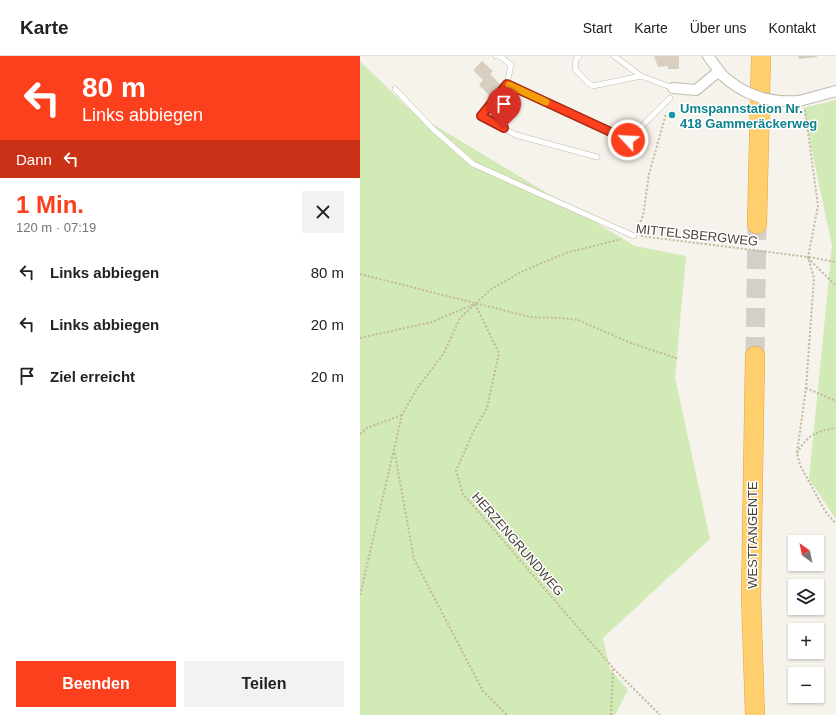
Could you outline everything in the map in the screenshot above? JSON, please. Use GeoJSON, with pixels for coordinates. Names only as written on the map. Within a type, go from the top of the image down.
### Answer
{"type":"FeatureCollection","features":[{"type":"Feature","properties":{"kind":"highway"},"geometry":{"type":"LineString","coordinates":[[757,224],[761,56]]}},
{"type":"Feature","properties":{"kind":"highway","name":"WESTTANGENTE"},"geometry":{"type":"LineString","coordinates":[[755,356],[752,596],[755,715]]}},
{"type":"Feature","properties":{"kind":"street"},"geometry":{"type":"LineString","coordinates":[[708,56],[720,73],[740,89],[760,98],[782,102],[802,100],[836,91]]}},
{"type":"Feature","properties":{"kind":"street"},"geometry":{"type":"LineString","coordinates":[[672,93],[696,90],[720,73]]}},
{"type":"Feature","properties":{"kind":"lane"},"geometry":{"type":"LineString","coordinates":[[496,56],[500,56],[510,65],[507,84],[481,116],[516,134],[597,157]]}},
{"type":"Feature","properties":{"kind":"lane"},"geometry":{"type":"LineString","coordinates":[[579,56],[576,59],[575,69],[588,83],[593,86],[641,76]]}},
{"type":"Feature","properties":{"kind":"lane"},"geometry":{"type":"LineString","coordinates":[[507,84],[628,140],[672,93],[641,76],[614,56]]}},
{"type":"Feature","properties":{"kind":"lane"},"geometry":{"type":"LineString","coordinates":[[395,89],[432,128],[473,164],[634,236]]}},
{"type":"Feature","properties":{"kind":"path"},"geometry":{"type":"LineString","coordinates":[[634,236],[643,216],[649,174],[672,93]]}},
{"type":"Feature","properties":{"kind":"path"},"geometry":{"type":"LineString","coordinates":[[802,100],[818,206],[808,257],[814,278],[806,388],[797,454],[800,465],[825,510],[836,524]]}},
{"type":"Feature","properties":{"kind":"path","name":"MITTELSBERGWEG"},"geometry":{"type":"LineString","coordinates":[[360,595],[402,415],[416,390],[444,353],[460,318],[490,290],[521,272],[566,253],[634,236],[808,257],[836,262]]}},
{"type":"Feature","properties":{"kind":"path"},"geometry":{"type":"LineString","coordinates":[[808,257],[836,286]]}},
{"type":"Feature","properties":{"kind":"path"},"geometry":{"type":"LineString","coordinates":[[360,274],[537,319],[562,318],[578,320],[631,344],[679,359]]}},
{"type":"Feature","properties":{"kind":"path"},"geometry":{"type":"LineString","coordinates":[[360,338],[432,322],[475,304]]}},
{"type":"Feature","properties":{"kind":"path","name":"HERZENGRUNDWEG"},"geometry":{"type":"LineString","coordinates":[[475,304],[499,353],[486,408],[474,430],[456,471],[463,494],[600,651],[613,668],[660,715]]}},
{"type":"Feature","properties":{"kind":"path"},"geometry":{"type":"LineString","coordinates":[[806,388],[836,401]]}},
{"type":"Feature","properties":{"kind":"path"},"geometry":{"type":"LineString","coordinates":[[360,434],[367,428],[402,415]]}},
{"type":"Feature","properties":{"kind":"path"},"geometry":{"type":"LineString","coordinates":[[797,454],[807,438],[822,430],[836,428]]}},
{"type":"Feature","properties":{"kind":"path"},"geometry":{"type":"LineString","coordinates":[[394,448],[414,559],[483,690],[507,715]]}},
{"type":"Feature","properties":{"kind":"path"},"geometry":{"type":"LineString","coordinates":[[611,715],[613,668]]}},
{"type":"Feature","properties":{"kind":"green space"},"geometry":{"type":"Polygon","coordinates":[[[360,61],[411,111],[635,246],[686,256],[675,377],[710,539],[603,638],[610,669],[628,690],[615,715],[360,715],[360,61]]]}},
{"type":"Feature","properties":{"kind":"green space"},"geometry":{"type":"Polygon","coordinates":[[[836,100],[836,519],[809,479],[832,246],[803,108],[836,100]]]}},
{"type":"Feature","properties":{"kind":"building"},"geometry":{"type":"Polygon","coordinates":[[[654,56],[679,56],[679,69],[668,69],[668,66],[658,67],[654,56]]]}},
{"type":"Feature","properties":{"kind":"building"},"geometry":{"type":"Polygon","coordinates":[[[798,56],[817,56],[817,57],[799,59],[798,56]]]}},
{"type":"Feature","properties":{"kind":"building"},"geometry":{"type":"Polygon","coordinates":[[[482,61],[493,71],[490,74],[501,85],[490,96],[479,85],[483,80],[473,70],[482,61]]]}},
{"type":"Feature","properties":{"kind":"tunnel"},"geometry":{"type":"LineString","coordinates":[[755,356],[757,224]]}},
{"type":"Feature","properties":{"kind":"slow traffic"},"geometry":{"type":"LineString","coordinates":[[509,85],[546,102]]}},
{"type":"Feature","properties":{"kind":"place","name":"Umspannstation Nr. 418 Gammeräckerweg"},"geometry":{"type":"Point","coordinates":[672,115]}},
{"type":"Feature","properties":{"kind":"route"},"geometry":{"type":"LineString","coordinates":[[504,128],[481,116],[507,84],[628,140]]}}]}
